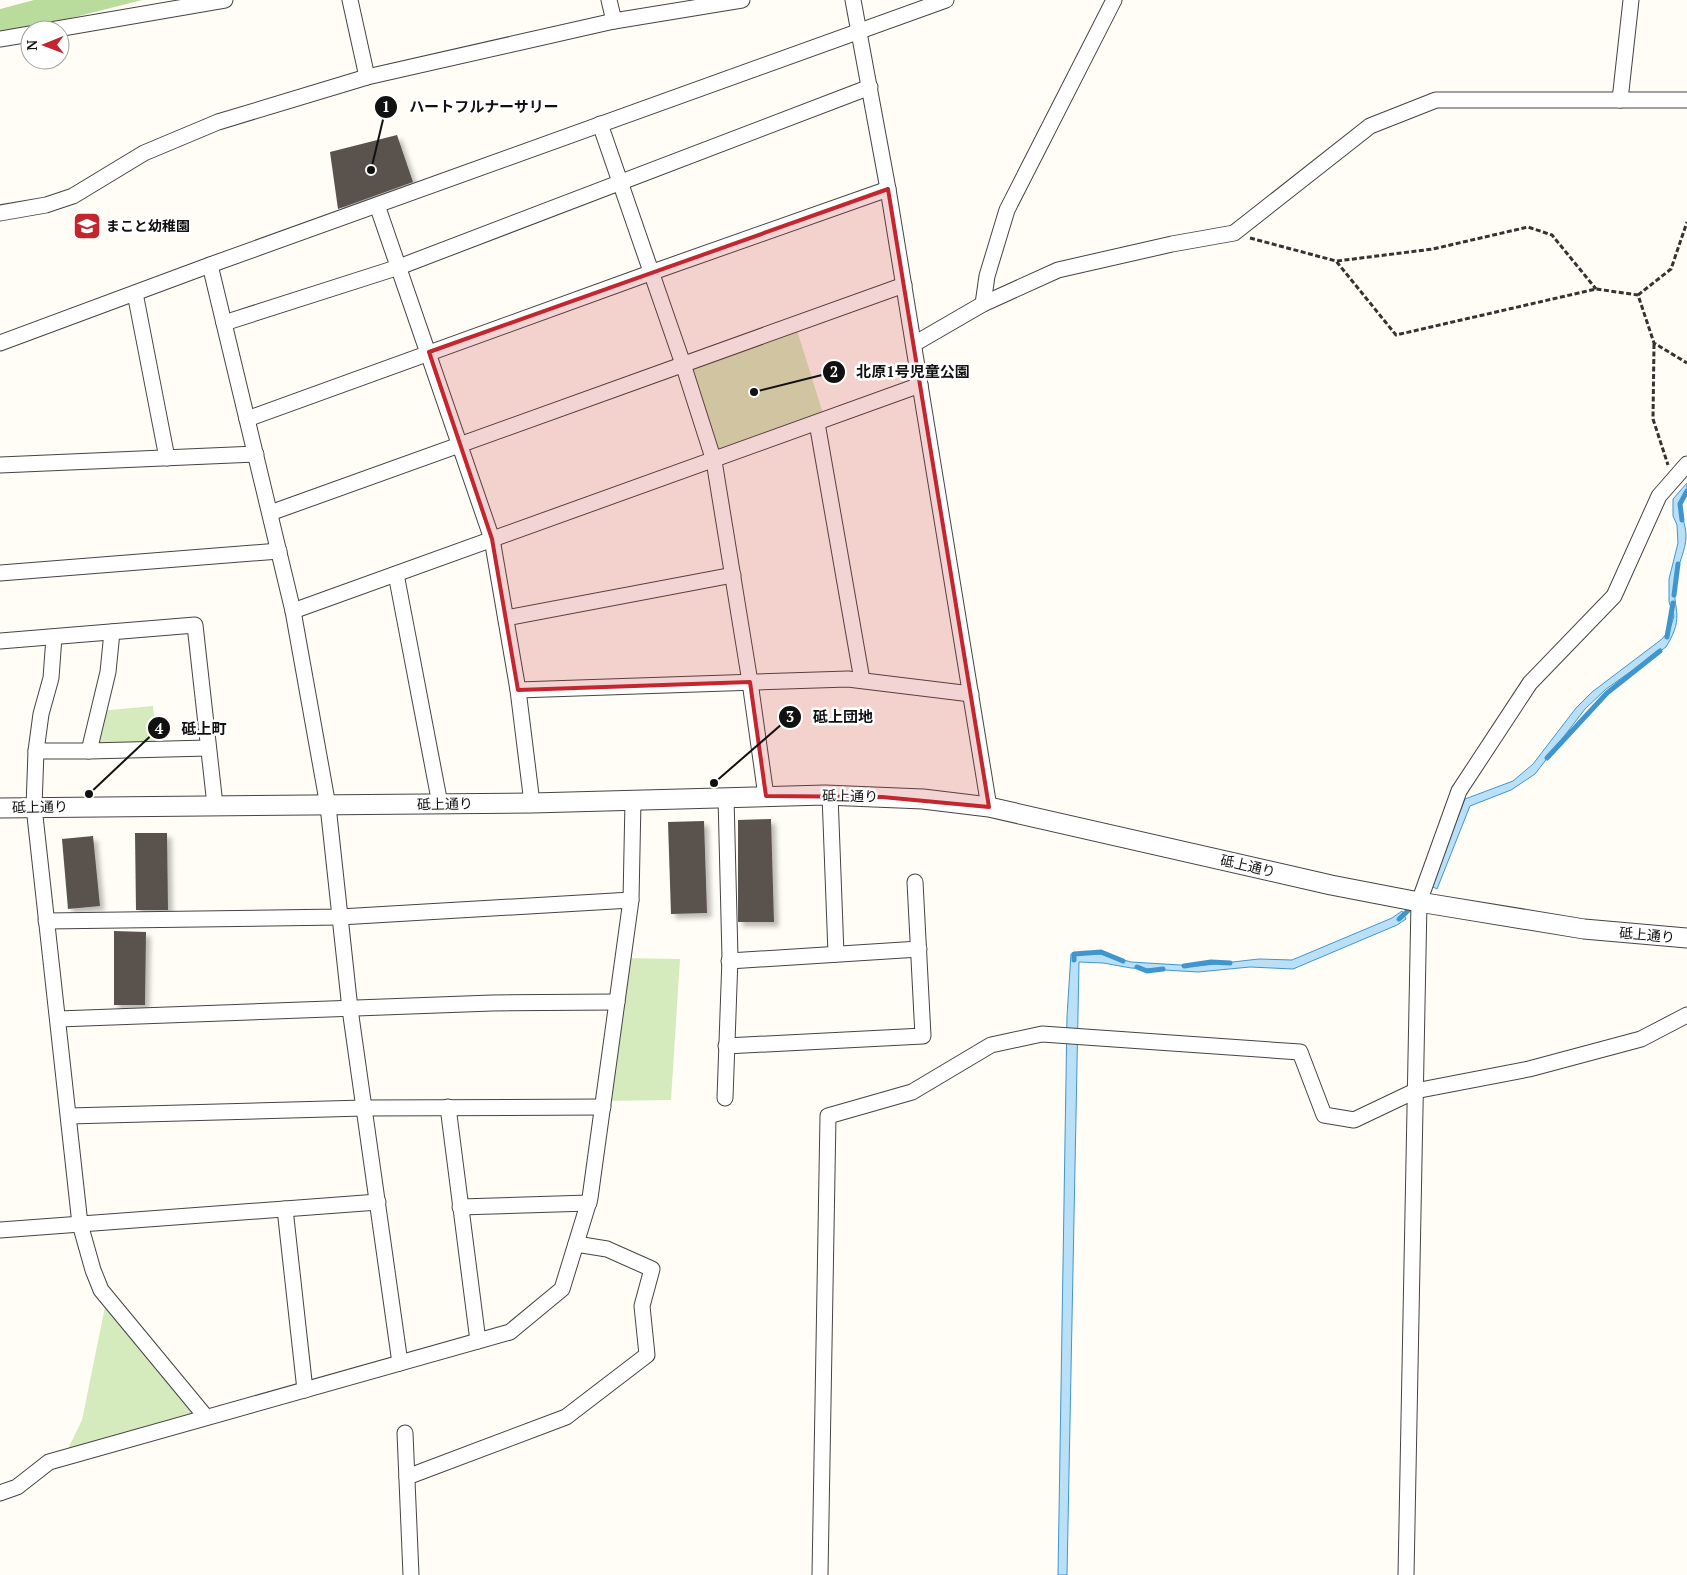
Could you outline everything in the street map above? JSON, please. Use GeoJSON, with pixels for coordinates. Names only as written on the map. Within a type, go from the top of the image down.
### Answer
{"type":"FeatureCollection","features":[{"type":"Feature","properties":{"kind":"street"},"geometry":{"type":"LineString","coordinates":[[70,27],[225,0]]}},
{"type":"Feature","properties":{"kind":"street"},"geometry":{"type":"LineString","coordinates":[[350,0],[367,77]]}},
{"type":"Feature","properties":{"kind":"street"},"geometry":{"type":"LineString","coordinates":[[609,0],[614,21]]}},
{"type":"Feature","properties":{"kind":"street"},"geometry":{"type":"LineString","coordinates":[[0,213],[46,205],[73,196],[144,153],[218,122],[367,77],[614,21],[742,0]]}},
{"type":"Feature","properties":{"kind":"street"},"geometry":{"type":"LineString","coordinates":[[853,0],[888,189],[989,807]]}},
{"type":"Feature","properties":{"kind":"street"},"geometry":{"type":"LineString","coordinates":[[0,343],[210,265],[946,0]]}},
{"type":"Feature","properties":{"kind":"street"},"geometry":{"type":"LineString","coordinates":[[983,304],[987,276],[1007,210],[1114,0]]}},
{"type":"Feature","properties":{"kind":"street"},"geometry":{"type":"LineString","coordinates":[[1620,100],[1631,0]]}},
{"type":"Feature","properties":{"kind":"street"},"geometry":{"type":"LineString","coordinates":[[0,39],[20,36]]}},
{"type":"Feature","properties":{"kind":"street"},"geometry":{"type":"LineString","coordinates":[[224,323],[399,266],[870,87]]}},
{"type":"Feature","properties":{"kind":"street"},"geometry":{"type":"LineString","coordinates":[[914,344],[983,304],[1058,270],[1172,244],[1234,233],[1370,126],[1436,100],[1687,100]]}},
{"type":"Feature","properties":{"kind":"street"},"geometry":{"type":"LineString","coordinates":[[600,124],[683,364],[714,461],[750,682],[766,796]]}},
{"type":"Feature","properties":{"kind":"street"},"geometry":{"type":"LineString","coordinates":[[247,419],[650,272],[888,189]]}},
{"type":"Feature","properties":{"kind":"street"},"geometry":{"type":"LineString","coordinates":[[377,205],[430,352],[492,539],[518,690],[532,803]]}},
{"type":"Feature","properties":{"kind":"street"},"geometry":{"type":"LineString","coordinates":[[210,265],[294,611],[328,806],[350,1009],[400,1363]]}},
{"type":"Feature","properties":{"kind":"street"},"geometry":{"type":"LineString","coordinates":[[270,513],[461,446],[904,285]]}},
{"type":"Feature","properties":{"kind":"street"},"geometry":{"type":"LineString","coordinates":[[135,293],[167,458]]}},
{"type":"Feature","properties":{"kind":"street"},"geometry":{"type":"LineString","coordinates":[[294,611],[714,461],[920,385]]}},
{"type":"Feature","properties":{"kind":"street"},"geometry":{"type":"LineString","coordinates":[[817,423],[862,680]]}},
{"type":"Feature","properties":{"kind":"street"},"geometry":{"type":"LineString","coordinates":[[0,465],[256,454]]}},
{"type":"Feature","properties":{"kind":"street"},"geometry":{"type":"LineString","coordinates":[[1406,1575],[1419,902],[1459,790],[1530,683],[1614,596],[1659,496],[1687,464]]}},
{"type":"Feature","properties":{"kind":"street"},"geometry":{"type":"LineString","coordinates":[[0,573],[279,551]]}},
{"type":"Feature","properties":{"kind":"street"},"geometry":{"type":"LineString","coordinates":[[396,574],[440,804]]}},
{"type":"Feature","properties":{"kind":"street"},"geometry":{"type":"LineString","coordinates":[[506,618],[733,575]]}},
{"type":"Feature","properties":{"kind":"street"},"geometry":{"type":"LineString","coordinates":[[0,641],[194,625],[215,805]]}},
{"type":"Feature","properties":{"kind":"street"},"geometry":{"type":"LineString","coordinates":[[90,751],[108,672],[112,632]]}},
{"type":"Feature","properties":{"kind":"street"},"geometry":{"type":"LineString","coordinates":[[54,638],[51,678],[41,714],[36,751],[34,807],[80,1224],[93,1270],[101,1290],[206,1417]]}},
{"type":"Feature","properties":{"kind":"street"},"geometry":{"type":"LineString","coordinates":[[518,690],[848,678],[970,694]]}},
{"type":"Feature","properties":{"kind":"street"},"geometry":{"type":"LineString","coordinates":[[36,751],[208,748]]}},
{"type":"Feature","properties":{"kind":"street","name":"砥上通り"},"geometry":{"type":"LineString","coordinates":[[0,808],[532,803],[766,796],[830,796],[923,800],[989,807],[1331,885],[1419,902],[1584,929],[1687,938]]}},
{"type":"Feature","properties":{"kind":"street"},"geometry":{"type":"LineString","coordinates":[[830,796],[836,954]]}},
{"type":"Feature","properties":{"kind":"street"},"geometry":{"type":"LineString","coordinates":[[724,1098],[729,961],[726,798]]}},
{"type":"Feature","properties":{"kind":"street"},"geometry":{"type":"LineString","coordinates":[[0,1493],[16,1487],[49,1462],[510,1332],[562,1289],[589,1203],[603,1107],[631,900],[633,800]]}},
{"type":"Feature","properties":{"kind":"street"},"geometry":{"type":"LineString","coordinates":[[726,1046],[923,1036],[915,882]]}},
{"type":"Feature","properties":{"kind":"street"},"geometry":{"type":"LineString","coordinates":[[46,921],[340,917],[631,900]]}},
{"type":"Feature","properties":{"kind":"street"},"geometry":{"type":"LineString","coordinates":[[729,961],[919,949]]}},
{"type":"Feature","properties":{"kind":"street"},"geometry":{"type":"LineString","coordinates":[[58,1019],[492,1003],[617,1002]]}},
{"type":"Feature","properties":{"kind":"street"},"geometry":{"type":"LineString","coordinates":[[820,1575],[828,1116],[912,1092],[991,1045],[1042,1034],[1300,1052],[1324,1115],[1354,1120],[1415,1091],[1529,1069],[1641,1039],[1687,1015]]}},
{"type":"Feature","properties":{"kind":"street"},"geometry":{"type":"LineString","coordinates":[[448,1107],[478,1341]]}},
{"type":"Feature","properties":{"kind":"street"},"geometry":{"type":"LineString","coordinates":[[68,1116],[364,1108],[603,1107]]}},
{"type":"Feature","properties":{"kind":"street"},"geometry":{"type":"LineString","coordinates":[[0,1230],[378,1202]]}},
{"type":"Feature","properties":{"kind":"street"},"geometry":{"type":"LineString","coordinates":[[460,1207],[589,1203]]}},
{"type":"Feature","properties":{"kind":"street"},"geometry":{"type":"LineString","coordinates":[[285,1209],[305,1390]]}},
{"type":"Feature","properties":{"kind":"street"},"geometry":{"type":"LineString","coordinates":[[407,1477],[566,1417],[648,1355],[642,1306],[652,1268],[607,1250],[576,1244]]}},
{"type":"Feature","properties":{"kind":"street"},"geometry":{"type":"LineString","coordinates":[[405,1433],[410,1575]]}},
{"type":"Feature","properties":{"kind":"path"},"geometry":{"type":"LineString","coordinates":[[1336,261],[1396,335],[1596,289],[1638,295],[1671,269],[1687,222]]}},
{"type":"Feature","properties":{"kind":"path"},"geometry":{"type":"LineString","coordinates":[[1234,233],[1336,261],[1433,249],[1528,227],[1552,235],[1596,289]]}},
{"type":"Feature","properties":{"kind":"path"},"geometry":{"type":"LineString","coordinates":[[1638,295],[1654,343],[1653,419],[1673,479]]}},
{"type":"Feature","properties":{"kind":"path"},"geometry":{"type":"LineString","coordinates":[[1654,343],[1687,363]]}},
{"type":"Feature","properties":{"kind":"highlighted area"},"geometry":{"type":"Polygon","coordinates":[[[888,189],[989,807],[882,797],[766,796],[750,682],[518,690],[492,539],[429,352],[888,189]]]}},
{"type":"Feature","properties":{"kind":"green space"},"geometry":{"type":"Polygon","coordinates":[[[34,0],[142,0],[63,20],[20,20],[20,31],[0,36],[0,9],[34,0]]]}},
{"type":"Feature","properties":{"kind":"green space"},"geometry":{"type":"Polygon","coordinates":[[[795,324],[825,420],[714,461],[683,364],[795,324]]]}},
{"type":"Feature","properties":{"kind":"green space"},"geometry":{"type":"Polygon","coordinates":[[[153,706],[157,749],[101,750],[92,741],[98,711],[153,706]]]}},
{"type":"Feature","properties":{"kind":"green space"},"geometry":{"type":"Polygon","coordinates":[[[623,958],[680,959],[671,1100],[604,1101],[623,958]]]}},
{"type":"Feature","properties":{"kind":"green space"},"geometry":{"type":"Polygon","coordinates":[[[107,1297],[206,1417],[64,1457],[82,1420],[107,1297]]]}},
{"type":"Feature","properties":{"kind":"water"},"geometry":{"type":"Polygon","coordinates":[[[1687,483],[1687,492],[1680,502],[1686,536],[1675,588],[1677,619],[1676,626],[1666,647],[1606,689],[1585,709],[1535,774],[1511,790],[1470,806],[1437,889],[1431,886],[1465,799],[1513,781],[1533,764],[1576,708],[1592,692],[1662,639],[1670,629],[1674,616],[1669,602],[1669,579],[1678,543],[1677,525],[1673,516],[1673,499],[1687,483]]]}},
{"type":"Feature","properties":{"kind":"water"},"geometry":{"type":"Polygon","coordinates":[[[1402,911],[1406,919],[1397,925],[1293,969],[1250,967],[1198,972],[1131,968],[1103,963],[1079,962],[1067,1575],[1058,1575],[1067,1016],[1071,954],[1101,954],[1131,962],[1197,966],[1259,959],[1292,960],[1392,918],[1402,911]]]}},
{"type":"Feature","properties":{"kind":"building"},"geometry":{"type":"Polygon","coordinates":[[[397,135],[413,182],[338,209],[330,152],[397,135]]]}},
{"type":"Feature","properties":{"kind":"building"},"geometry":{"type":"Polygon","coordinates":[[[771,819],[774,922],[738,922],[738,820],[771,819]]]}},
{"type":"Feature","properties":{"kind":"building"},"geometry":{"type":"Polygon","coordinates":[[[704,821],[707,913],[671,914],[668,822],[704,821]]]}},
{"type":"Feature","properties":{"kind":"building"},"geometry":{"type":"Polygon","coordinates":[[[135,833],[167,833],[168,910],[136,910],[135,833]]]}},
{"type":"Feature","properties":{"kind":"building"},"geometry":{"type":"Polygon","coordinates":[[[93,836],[100,906],[68,909],[62,839],[93,836]]]}},
{"type":"Feature","properties":{"kind":"building"},"geometry":{"type":"Polygon","coordinates":[[[114,931],[146,932],[145,1005],[114,1005],[114,931]]]}},
{"type":"Feature","properties":{"kind":"waterway"},"geometry":{"type":"LineString","coordinates":[[1682,520],[1680,504],[1687,491]]}},
{"type":"Feature","properties":{"kind":"waterway"},"geometry":{"type":"LineString","coordinates":[[1674,595],[1678,564]]}},
{"type":"Feature","properties":{"kind":"waterway"},"geometry":{"type":"LineString","coordinates":[[1667,637],[1673,603]]}},
{"type":"Feature","properties":{"kind":"waterway"},"geometry":{"type":"LineString","coordinates":[[1547,758],[1607,693],[1660,651]]}},
{"type":"Feature","properties":{"kind":"waterway"},"geometry":{"type":"LineString","coordinates":[[1399,919],[1413,906]]}},
{"type":"Feature","properties":{"kind":"waterway"},"geometry":{"type":"LineString","coordinates":[[1074,960],[1074,954],[1101,952],[1123,961]]}},
{"type":"Feature","properties":{"kind":"waterway"},"geometry":{"type":"LineString","coordinates":[[1184,966],[1211,962],[1230,963]]}},
{"type":"Feature","properties":{"kind":"waterway"},"geometry":{"type":"LineString","coordinates":[[1137,967],[1147,971],[1163,969]]}},
{"type":"Feature","properties":{"kind":"place","name":"ハートフルナーサリー"},"geometry":{"type":"Point","coordinates":[371,170]}},
{"type":"Feature","properties":{"kind":"place","name":"まこと幼稚園"},"geometry":{"type":"Point","coordinates":[87,226]}},
{"type":"Feature","properties":{"kind":"place","name":"北原1号児童公園"},"geometry":{"type":"Point","coordinates":[754,392]}},
{"type":"Feature","properties":{"kind":"place","name":"砥上団地"},"geometry":{"type":"Point","coordinates":[714,783]}},
{"type":"Feature","properties":{"kind":"place","name":"砥上町"},"geometry":{"type":"Point","coordinates":[89,794]}}]}
